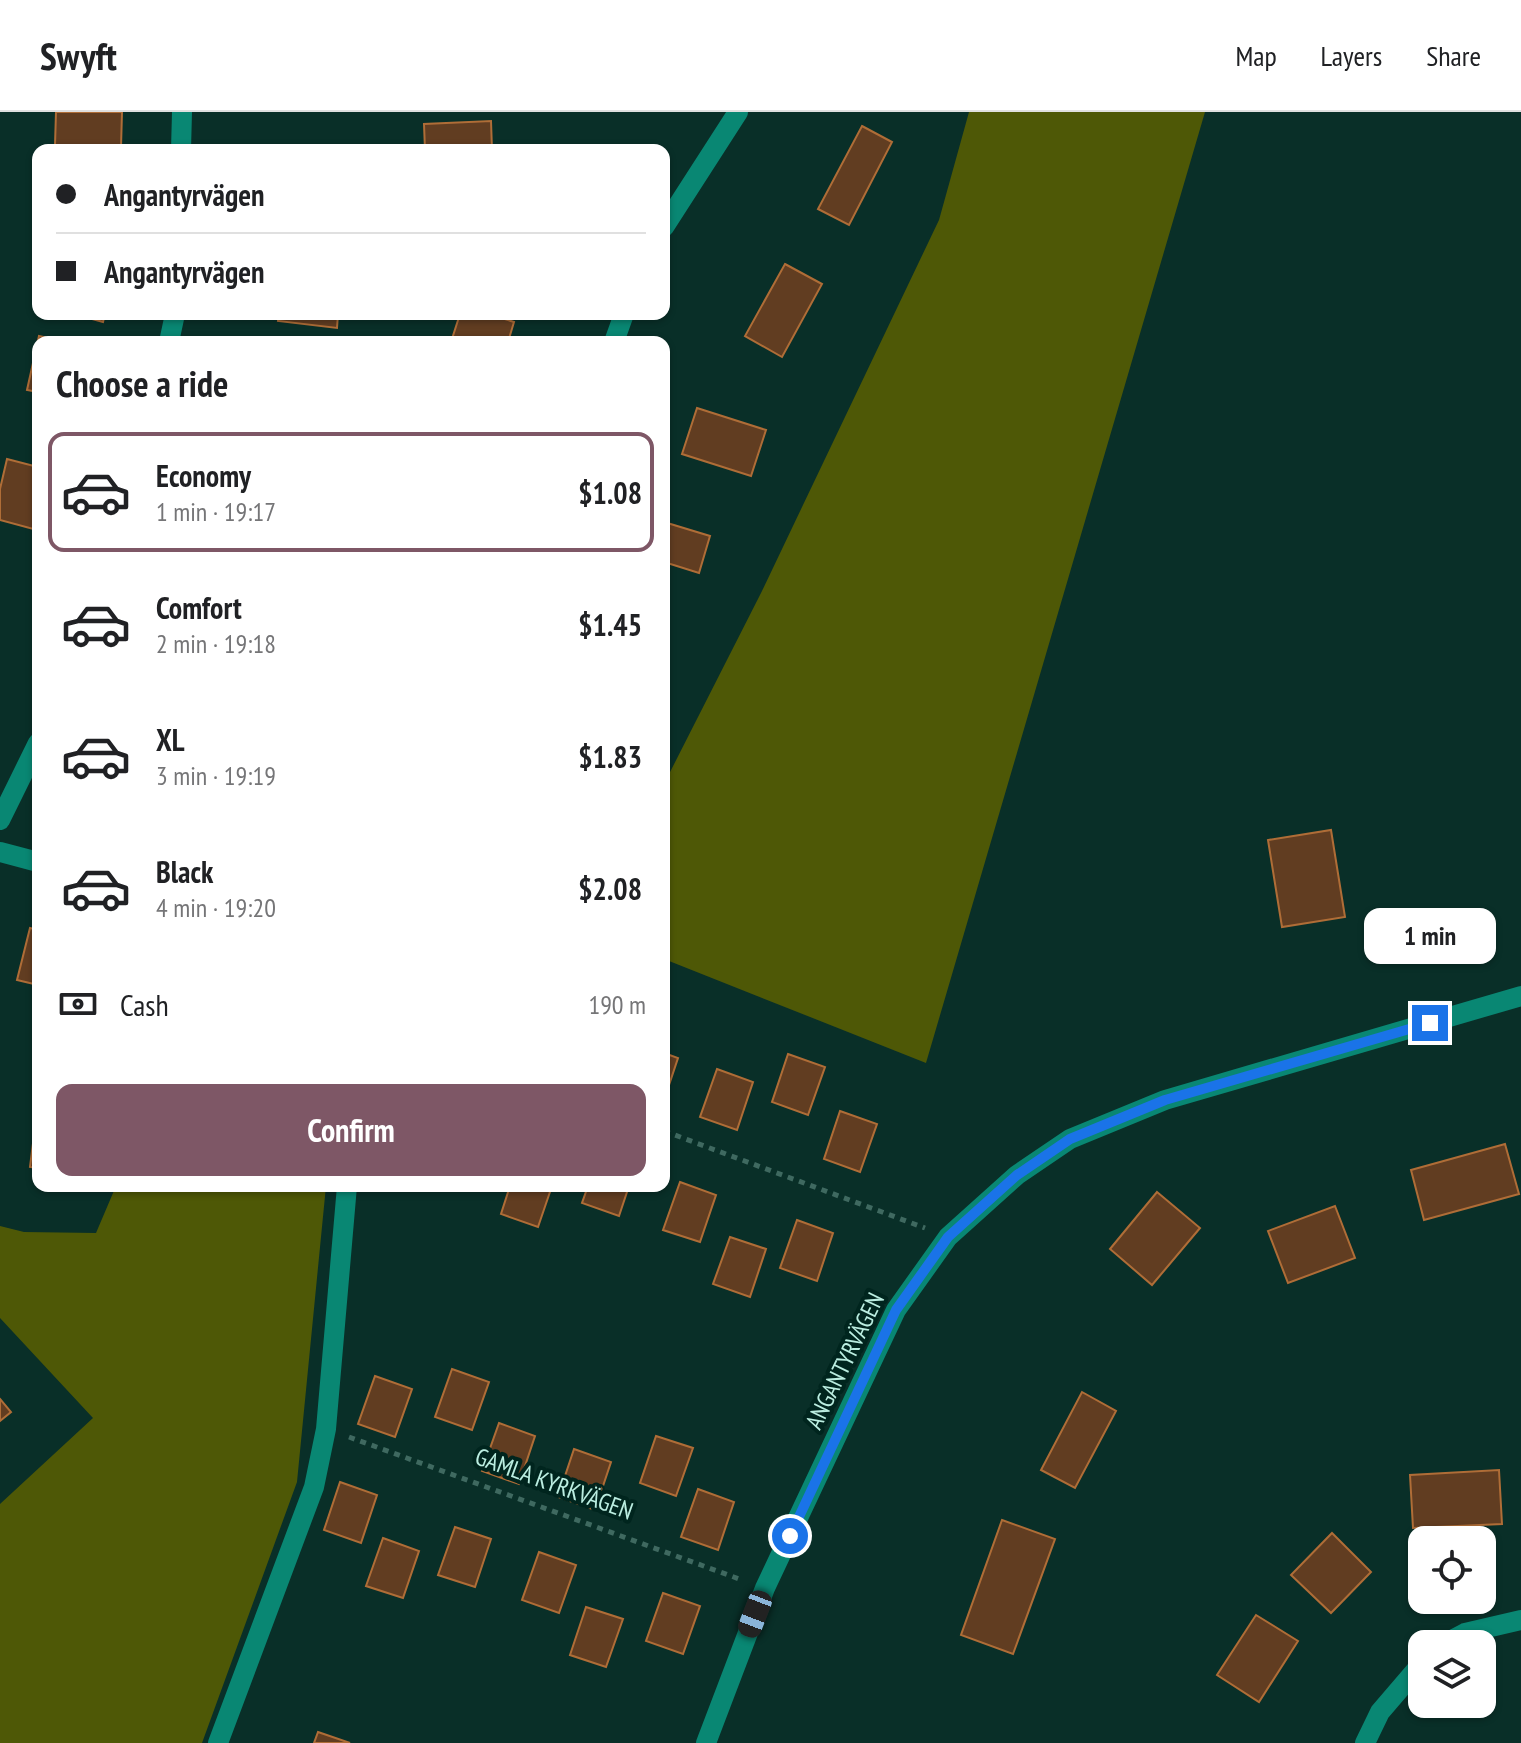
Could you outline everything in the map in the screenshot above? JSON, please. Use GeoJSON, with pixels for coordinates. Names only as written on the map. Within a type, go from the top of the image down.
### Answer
{"type":"FeatureCollection","features":[{"type":"Feature","properties":{"kind":"street"},"geometry":{"type":"LineString","coordinates":[[181,144],[182,112]]}},
{"type":"Feature","properties":{"kind":"street"},"geometry":{"type":"LineString","coordinates":[[670,218],[738,112]]}},
{"type":"Feature","properties":{"kind":"street"},"geometry":{"type":"LineString","coordinates":[[0,820],[32,755]]}},
{"type":"Feature","properties":{"kind":"street"},"geometry":{"type":"LineString","coordinates":[[0,852],[32,860]]}},
{"type":"Feature","properties":{"kind":"street","name":"ANGANTYRVÄGEN"},"geometry":{"type":"LineString","coordinates":[[706,1743],[765,1588],[896,1310],[948,1237],[1017,1175],[1070,1139],[1165,1100],[1521,996]]}},
{"type":"Feature","properties":{"kind":"street"},"geometry":{"type":"LineString","coordinates":[[218,1743],[314,1487],[326,1429],[346,1192]]}},
{"type":"Feature","properties":{"kind":"street"},"geometry":{"type":"LineString","coordinates":[[1478,1630],[1521,1620]]}},
{"type":"Feature","properties":{"kind":"street"},"geometry":{"type":"LineString","coordinates":[[1365,1743],[1380,1712],[1408,1679]]}},
{"type":"Feature","properties":{"kind":"path"},"geometry":{"type":"LineString","coordinates":[[670,1133],[948,1237]]}},
{"type":"Feature","properties":{"kind":"path","name":"GAMLA KYRKVÄGEN"},"geometry":{"type":"LineString","coordinates":[[326,1429],[765,1588]]}},
{"type":"Feature","properties":{"kind":"green space"},"geometry":{"type":"Polygon","coordinates":[[[969,112],[1205,112],[926,1063],[670,961],[670,772],[761,593],[939,220],[969,112]]]}},
{"type":"Feature","properties":{"kind":"green space"},"geometry":{"type":"Polygon","coordinates":[[[113,1192],[325,1192],[297,1482],[202,1743],[0,1743],[0,1504],[93,1418],[0,1318],[0,1226],[24,1232],[96,1233],[113,1192]]]}},
{"type":"Feature","properties":{"kind":"building"},"geometry":{"type":"Polygon","coordinates":[[[56,112],[122,112],[121,144],[55,144],[56,112]]]}},
{"type":"Feature","properties":{"kind":"building"},"geometry":{"type":"Polygon","coordinates":[[[491,121],[492,144],[425,144],[424,124],[491,121]]]}},
{"type":"Feature","properties":{"kind":"building"},"geometry":{"type":"Polygon","coordinates":[[[862,126],[892,142],[849,225],[818,209],[862,126]]]}},
{"type":"Feature","properties":{"kind":"building"},"geometry":{"type":"Polygon","coordinates":[[[785,264],[822,284],[782,357],[745,336],[785,264]]]}},
{"type":"Feature","properties":{"kind":"building"},"geometry":{"type":"Polygon","coordinates":[[[278,320],[338,320],[337,328],[278,320]]]}},
{"type":"Feature","properties":{"kind":"building"},"geometry":{"type":"Polygon","coordinates":[[[458,320],[514,322],[510,336],[453,336],[458,320]]]}},
{"type":"Feature","properties":{"kind":"building"},"geometry":{"type":"Polygon","coordinates":[[[32,368],[32,391],[27,390],[32,368]]]}},
{"type":"Feature","properties":{"kind":"building"},"geometry":{"type":"Polygon","coordinates":[[[697,408],[766,430],[751,476],[682,454],[697,408]]]}},
{"type":"Feature","properties":{"kind":"building"},"geometry":{"type":"Polygon","coordinates":[[[7,459],[32,465],[32,529],[0,520],[0,489],[7,459]]]}},
{"type":"Feature","properties":{"kind":"building"},"geometry":{"type":"Polygon","coordinates":[[[670,524],[710,536],[699,573],[670,564],[670,524]]]}},
{"type":"Feature","properties":{"kind":"building"},"geometry":{"type":"Polygon","coordinates":[[[1331,830],[1345,917],[1282,927],[1268,840],[1331,830]]]}},
{"type":"Feature","properties":{"kind":"building"},"geometry":{"type":"Polygon","coordinates":[[[30,928],[32,928],[32,984],[17,980],[30,928]]]}},
{"type":"Feature","properties":{"kind":"building"},"geometry":{"type":"Polygon","coordinates":[[[788,1054],[825,1067],[808,1115],[772,1102],[788,1054]]]}},
{"type":"Feature","properties":{"kind":"building"},"geometry":{"type":"Polygon","coordinates":[[[670,1055],[678,1058],[670,1082],[670,1055]]]}},
{"type":"Feature","properties":{"kind":"building"},"geometry":{"type":"Polygon","coordinates":[[[717,1069],[753,1082],[737,1130],[700,1117],[717,1069]]]}},
{"type":"Feature","properties":{"kind":"building"},"geometry":{"type":"Polygon","coordinates":[[[840,1111],[877,1124],[860,1172],[824,1159],[840,1111]]]}},
{"type":"Feature","properties":{"kind":"building"},"geometry":{"type":"Polygon","coordinates":[[[1505,1144],[1519,1194],[1424,1220],[1411,1170],[1505,1144]]]}},
{"type":"Feature","properties":{"kind":"building"},"geometry":{"type":"Polygon","coordinates":[[[680,1182],[716,1195],[700,1242],[663,1230],[680,1182]]]}},
{"type":"Feature","properties":{"kind":"building"},"geometry":{"type":"Polygon","coordinates":[[[508,1192],[550,1192],[538,1227],[501,1214],[508,1192]]]}},
{"type":"Feature","properties":{"kind":"building"},"geometry":{"type":"Polygon","coordinates":[[[586,1192],[627,1192],[619,1216],[582,1203],[586,1192]]]}},
{"type":"Feature","properties":{"kind":"building"},"geometry":{"type":"Polygon","coordinates":[[[1157,1192],[1200,1228],[1152,1285],[1110,1249],[1157,1192]]]}},
{"type":"Feature","properties":{"kind":"building"},"geometry":{"type":"Polygon","coordinates":[[[1335,1206],[1355,1258],[1288,1283],[1268,1231],[1335,1206]]]}},
{"type":"Feature","properties":{"kind":"building"},"geometry":{"type":"Polygon","coordinates":[[[797,1220],[833,1233],[817,1281],[780,1268],[797,1220]]]}},
{"type":"Feature","properties":{"kind":"building"},"geometry":{"type":"Polygon","coordinates":[[[730,1237],[766,1249],[750,1297],[713,1284],[730,1237]]]}},
{"type":"Feature","properties":{"kind":"building"},"geometry":{"type":"Polygon","coordinates":[[[452,1369],[489,1382],[472,1430],[435,1417],[452,1369]]]}},
{"type":"Feature","properties":{"kind":"building"},"geometry":{"type":"Polygon","coordinates":[[[375,1376],[412,1389],[395,1437],[358,1424],[375,1376]]]}},
{"type":"Feature","properties":{"kind":"building"},"geometry":{"type":"Polygon","coordinates":[[[1082,1392],[1116,1411],[1075,1488],[1041,1470],[1082,1392]]]}},
{"type":"Feature","properties":{"kind":"building"},"geometry":{"type":"Polygon","coordinates":[[[0,1399],[11,1412],[0,1421],[0,1399]]]}},
{"type":"Feature","properties":{"kind":"building"},"geometry":{"type":"Polygon","coordinates":[[[499,1423],[535,1436],[519,1484],[482,1471],[499,1423]]]}},
{"type":"Feature","properties":{"kind":"building"},"geometry":{"type":"Polygon","coordinates":[[[656,1436],[693,1448],[676,1496],[640,1483],[656,1436]]]}},
{"type":"Feature","properties":{"kind":"building"},"geometry":{"type":"Polygon","coordinates":[[[574,1449],[611,1462],[595,1510],[558,1497],[574,1449]]]}},
{"type":"Feature","properties":{"kind":"building"},"geometry":{"type":"Polygon","coordinates":[[[1499,1470],[1502,1524],[1413,1526],[1410,1475],[1499,1470]]]}},
{"type":"Feature","properties":{"kind":"building"},"geometry":{"type":"Polygon","coordinates":[[[340,1482],[377,1495],[361,1543],[324,1530],[340,1482]]]}},
{"type":"Feature","properties":{"kind":"building"},"geometry":{"type":"Polygon","coordinates":[[[698,1489],[734,1502],[718,1550],[681,1537],[698,1489]]]}},
{"type":"Feature","properties":{"kind":"building"},"geometry":{"type":"Polygon","coordinates":[[[1002,1520],[1055,1539],[1013,1654],[961,1635],[1002,1520]]]}},
{"type":"Feature","properties":{"kind":"building"},"geometry":{"type":"Polygon","coordinates":[[[455,1527],[491,1539],[475,1587],[438,1575],[455,1527]]]}},
{"type":"Feature","properties":{"kind":"building"},"geometry":{"type":"Polygon","coordinates":[[[1332,1533],[1371,1572],[1331,1613],[1291,1575],[1332,1533]]]}},
{"type":"Feature","properties":{"kind":"building"},"geometry":{"type":"Polygon","coordinates":[[[383,1538],[419,1551],[403,1598],[366,1586],[383,1538]]]}},
{"type":"Feature","properties":{"kind":"building"},"geometry":{"type":"Polygon","coordinates":[[[539,1552],[576,1565],[559,1613],[522,1600],[539,1552]]]}},
{"type":"Feature","properties":{"kind":"building"},"geometry":{"type":"Polygon","coordinates":[[[663,1593],[700,1606],[683,1654],[646,1641],[663,1593]]]}},
{"type":"Feature","properties":{"kind":"building"},"geometry":{"type":"Polygon","coordinates":[[[586,1607],[623,1619],[606,1667],[570,1655],[586,1607]]]}},
{"type":"Feature","properties":{"kind":"building"},"geometry":{"type":"Polygon","coordinates":[[[1256,1615],[1298,1641],[1259,1702],[1217,1675],[1256,1615]]]}},
{"type":"Feature","properties":{"kind":"building"},"geometry":{"type":"Polygon","coordinates":[[[318,1732],[350,1743],[314,1743],[318,1732]]]}},
{"type":"Feature","properties":{"kind":"route"},"geometry":{"type":"LineString","coordinates":[[790,1536],[896,1310],[948,1237],[1017,1175],[1070,1139],[1165,1100],[1430,1023]]}}]}
